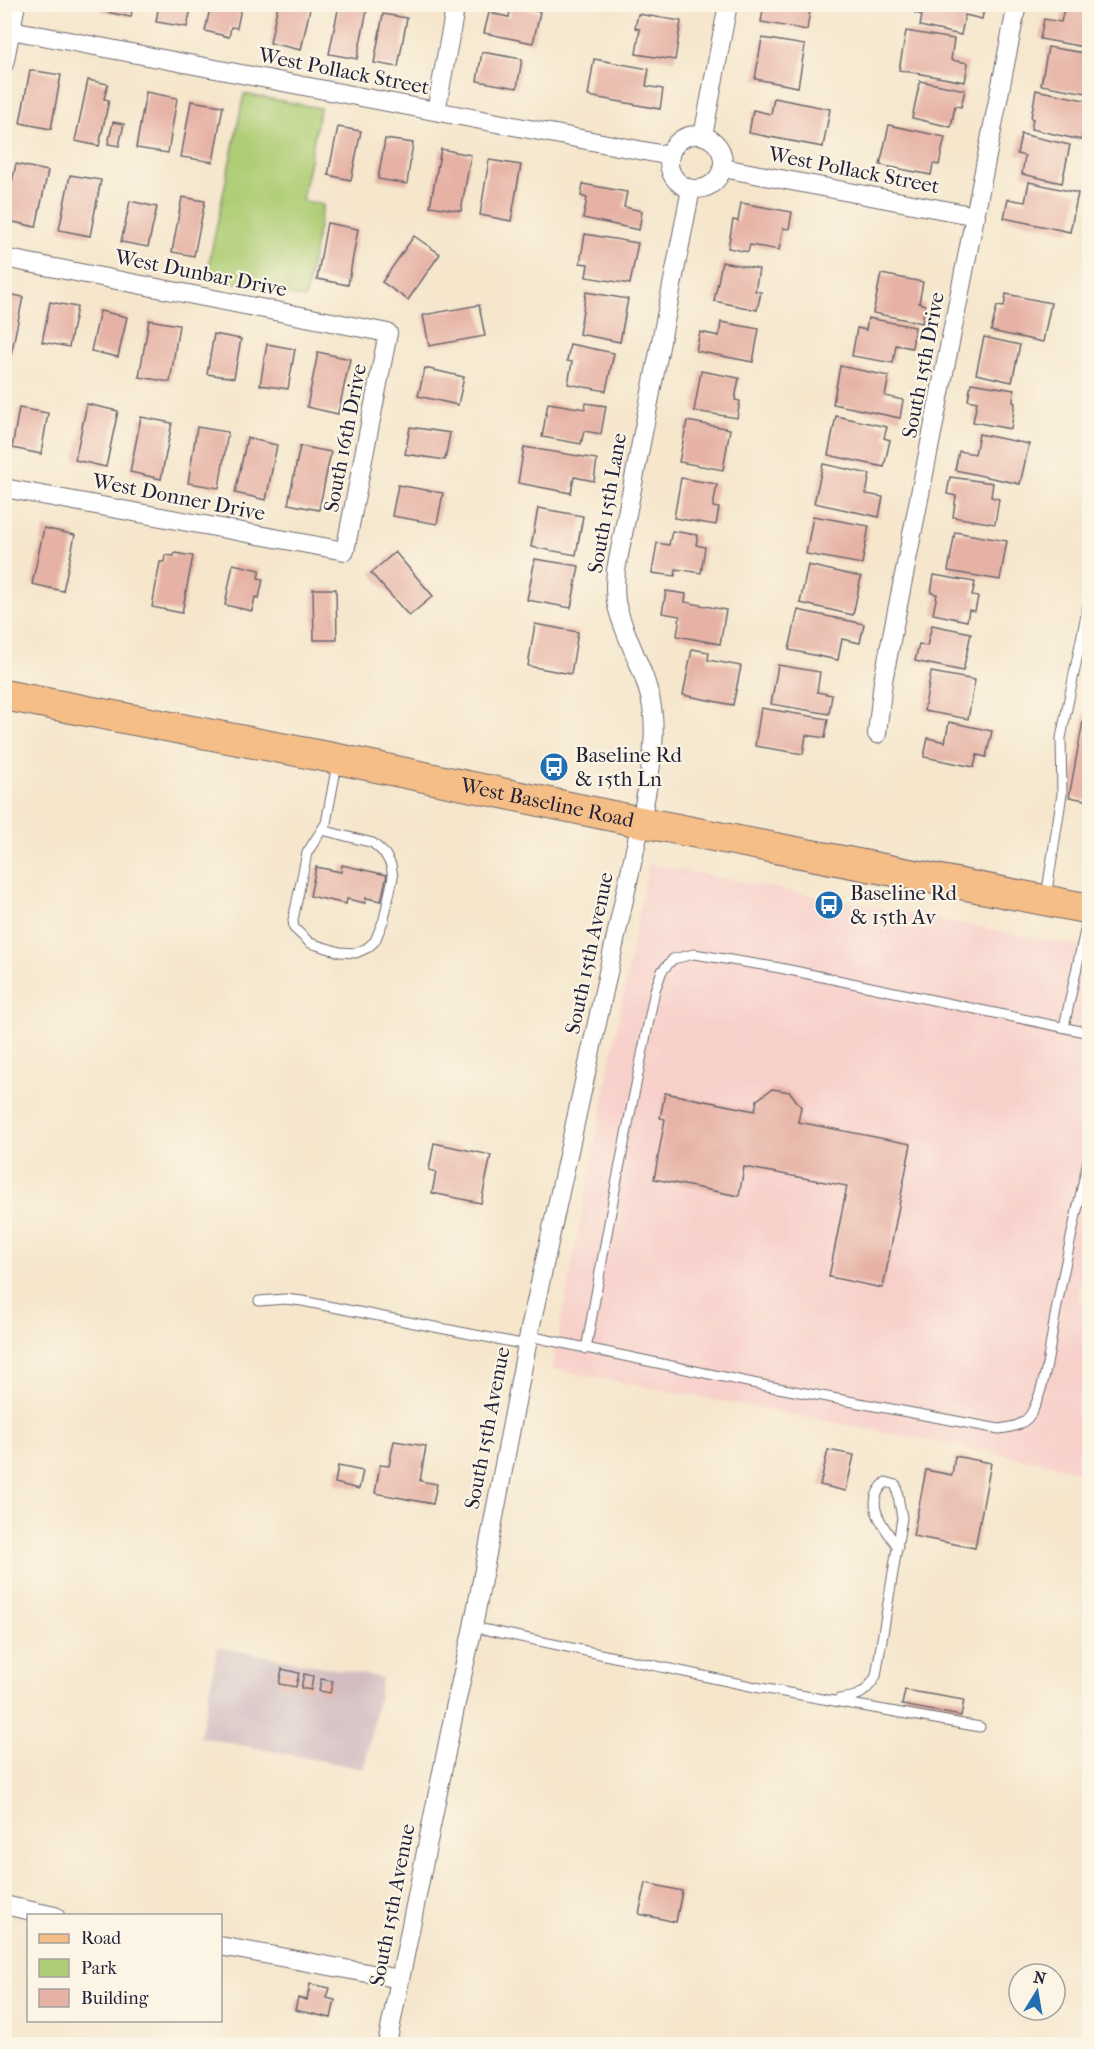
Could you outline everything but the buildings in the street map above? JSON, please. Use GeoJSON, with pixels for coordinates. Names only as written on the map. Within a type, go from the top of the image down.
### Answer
{"type":"FeatureCollection","features":[{"type":"Feature","properties":{"kind":"main road","name":"West Baseline Road"},"geometry":{"type":"LineString","coordinates":[[4,695],[338,759],[641,822],[1089,910]]}},
{"type":"Feature","properties":{"kind":"street"},"geometry":{"type":"LineString","coordinates":[[4,64],[16,4]]}},
{"type":"Feature","properties":{"kind":"street"},"geometry":{"type":"LineString","coordinates":[[436,111],[456,4]]}},
{"type":"Feature","properties":{"kind":"street"},"geometry":{"type":"LineString","coordinates":[[703,136],[728,4]]}},
{"type":"Feature","properties":{"kind":"street","name":"South 15th Drive"},"geometry":{"type":"LineString","coordinates":[[877,734],[883,681],[1017,4]]}},
{"type":"Feature","properties":{"kind":"street","name":"West Pollack Street"},"geometry":{"type":"LineString","coordinates":[[11,30],[670,156]]}},
{"type":"Feature","properties":{"kind":"street"},"geometry":{"type":"LineString","coordinates":[[695,135],[703,136],[717,144],[722,151],[723,168],[720,176],[708,188],[691,189],[678,183],[673,177],[670,170],[670,156],[672,149],[682,139],[695,135]]}},
{"type":"Feature","properties":{"kind":"street","name":"West Pollack Street"},"geometry":{"type":"LineString","coordinates":[[723,168],[975,216]]}},
{"type":"Feature","properties":{"kind":"street","name":"South 15th Lane"},"geometry":{"type":"LineString","coordinates":[[641,822],[651,754],[652,709],[646,684],[617,606],[614,590],[618,558],[691,189]]}},
{"type":"Feature","properties":{"kind":"street","name":"West Dunbar Drive"},"geometry":{"type":"LineString","coordinates":[[4,258],[388,333]]}},
{"type":"Feature","properties":{"kind":"street","name":"South 16th Drive"},"geometry":{"type":"LineString","coordinates":[[345,551],[388,333]]}},
{"type":"Feature","properties":{"kind":"street","name":"West Donner Drive"},"geometry":{"type":"LineString","coordinates":[[4,488],[345,551]]}},
{"type":"Feature","properties":{"kind":"street","name":"South 15th Avenue"},"geometry":{"type":"LineString","coordinates":[[387,2044],[473,1627],[528,1340],[641,822]]}},
{"type":"Feature","properties":{"kind":"street"},"geometry":{"type":"LineString","coordinates":[[4,1905],[46,1914]]}},
{"type":"Feature","properties":{"kind":"street"},"geometry":{"type":"LineString","coordinates":[[222,1946],[400,1979]]}},
{"type":"Feature","properties":{"kind":"lane"},"geometry":{"type":"LineString","coordinates":[[1045,901],[1062,794],[1060,738],[1089,595]]}},
{"type":"Feature","properties":{"kind":"lane"},"geometry":{"type":"LineString","coordinates":[[322,830],[373,843],[385,854],[391,865],[393,877],[380,931],[375,941],[356,953],[340,952],[310,943],[294,928],[293,920],[307,853],[326,823],[338,759]]}},
{"type":"Feature","properties":{"kind":"lane"},"geometry":{"type":"LineString","coordinates":[[1064,1027],[1089,910]]}},
{"type":"Feature","properties":{"kind":"lane"},"geometry":{"type":"LineString","coordinates":[[586,1349],[655,990],[662,971],[674,959],[694,954],[780,968],[1089,1033]]}},
{"type":"Feature","properties":{"kind":"lane"},"geometry":{"type":"LineString","coordinates":[[259,1301],[285,1299],[302,1301],[643,1359],[762,1385],[999,1429],[1015,1427],[1026,1421],[1033,1411],[1041,1387],[1089,1152]]}},
{"type":"Feature","properties":{"kind":"lane"},"geometry":{"type":"LineString","coordinates":[[828,1700],[850,1698],[867,1691],[876,1676],[898,1547],[902,1518],[896,1485],[886,1482],[878,1488],[877,1516],[898,1547]]}},
{"type":"Feature","properties":{"kind":"lane"},"geometry":{"type":"LineString","coordinates":[[473,1627],[755,1687],[980,1727]]}},
{"type":"Feature","properties":{"kind":"shaded area"},"geometry":{"type":"Polygon","coordinates":[[[648,864],[1089,948],[1090,1239],[1078,1300],[1089,1303],[1089,1475],[1047,1463],[552,1369],[648,864]]]}},
{"type":"Feature","properties":{"kind":"shaded area"},"geometry":{"type":"Polygon","coordinates":[[[218,1647],[382,1678],[364,1769],[200,1737],[218,1647]]]}},
{"type":"Feature","properties":{"kind":"green space"},"geometry":{"type":"Polygon","coordinates":[[[244,94],[320,108],[302,200],[323,205],[305,298],[206,277],[244,94]]]}},
{"type":"Feature","properties":{"kind":"place","name":"Baseline Rd & 15th Ln"},"geometry":{"type":"Point","coordinates":[554,767]}},
{"type":"Feature","properties":{"kind":"place","name":"Baseline Rd & 15th Av"},"geometry":{"type":"Point","coordinates":[829,905]}}]}
